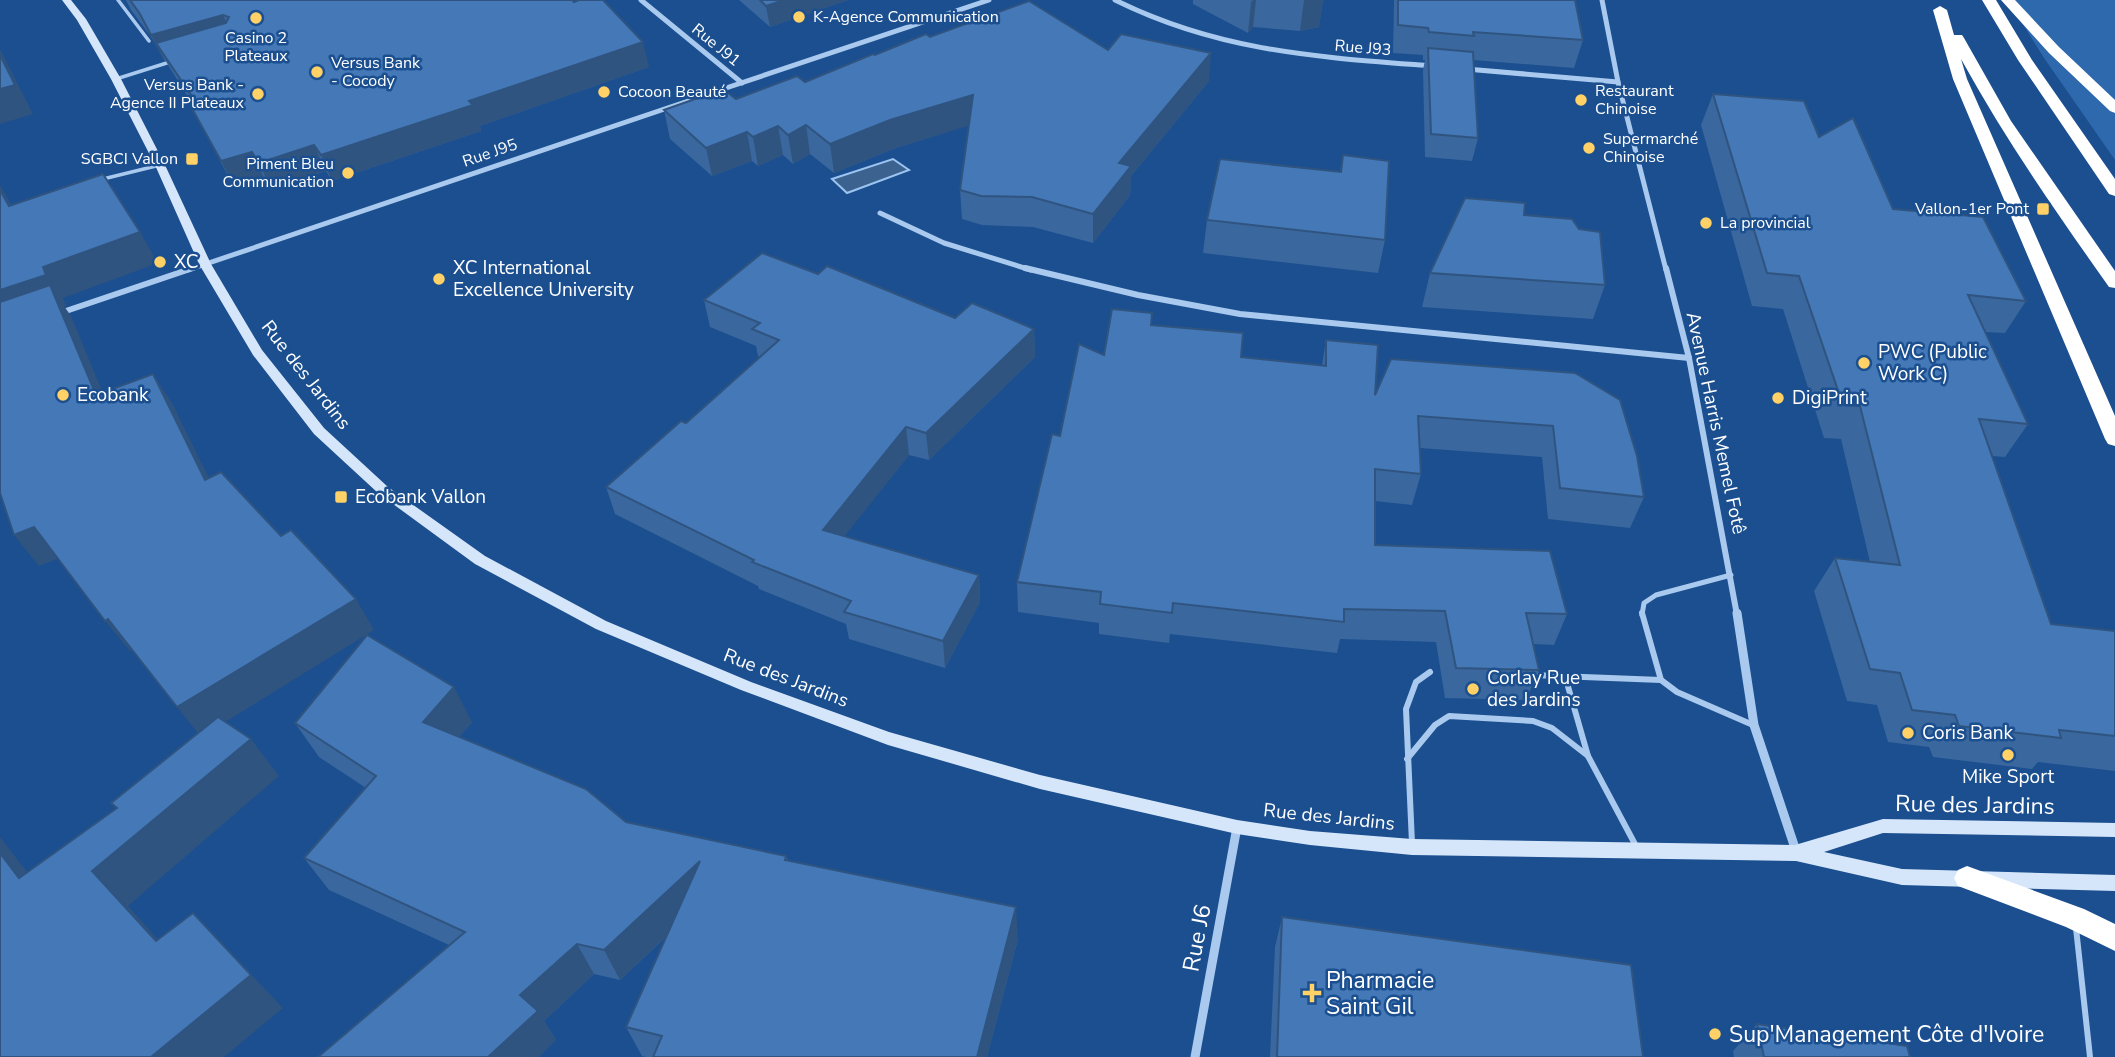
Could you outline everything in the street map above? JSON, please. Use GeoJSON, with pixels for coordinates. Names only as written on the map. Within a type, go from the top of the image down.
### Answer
{"type":"FeatureCollection","features":[{"type":"Feature","properties":{"kind":"highway"},"geometry":{"type":"LineString","coordinates":[[1989,0],[2025,60],[2115,191]]}},
{"type":"Feature","properties":{"kind":"highway"},"geometry":{"type":"LineString","coordinates":[[2008,0],[2054,50],[2115,108]]}},
{"type":"Feature","properties":{"kind":"highway"},"geometry":{"type":"LineString","coordinates":[[1937,5],[2036,172],[2115,283]]}},
{"type":"Feature","properties":{"kind":"highway"},"geometry":{"type":"LineString","coordinates":[[1937,5],[1960,79],[2115,439]]}},
{"type":"Feature","properties":{"kind":"highway"},"geometry":{"type":"LineString","coordinates":[[1967,878],[2075,918],[2115,938]]}},
{"type":"Feature","properties":{"kind":"main road","name":"Rue des Jardins"},"geometry":{"type":"LineString","coordinates":[[66,0],[81,19],[116,79],[160,165],[205,264],[257,352],[319,431],[383,490],[480,560],[601,625],[746,686],[888,738],[1040,782],[1237,827],[1310,838],[1412,847],[1796,853],[1902,877],[2115,883]]}},
{"type":"Feature","properties":{"kind":"main road","name":"Rue des Jardins"},"geometry":{"type":"LineString","coordinates":[[1796,853],[1884,826],[2115,830]]}},
{"type":"Feature","properties":{"kind":"street","name":"Rue J91"},"geometry":{"type":"LineString","coordinates":[[641,0],[742,83]]}},
{"type":"Feature","properties":{"kind":"street","name":"Rue J95"},"geometry":{"type":"LineString","coordinates":[[51,316],[989,0]]}},
{"type":"Feature","properties":{"kind":"street","name":"Rue J93"},"geometry":{"type":"LineString","coordinates":[[1115,0],[1145,18],[1232,45],[1280,53],[1443,67]]}},
{"type":"Feature","properties":{"kind":"street","name":"Avenue Harris Memel Fotê"},"geometry":{"type":"LineString","coordinates":[[1602,0],[1618,82],[1689,358],[1731,575],[1754,725],[1796,853]]}},
{"type":"Feature","properties":{"kind":"street"},"geometry":{"type":"LineString","coordinates":[[1456,68],[1618,82]]}},
{"type":"Feature","properties":{"kind":"street"},"geometry":{"type":"LineString","coordinates":[[880,213],[944,243],[1031,270],[1138,295],[1240,314],[1689,358]]}},
{"type":"Feature","properties":{"kind":"street","name":"Rue J6"},"geometry":{"type":"LineString","coordinates":[[1195,1057],[1237,827]]}},
{"type":"Feature","properties":{"kind":"lane"},"geometry":{"type":"LineString","coordinates":[[118,0],[149,41]]}},
{"type":"Feature","properties":{"kind":"lane"},"geometry":{"type":"LineString","coordinates":[[116,79],[178,60]]}},
{"type":"Feature","properties":{"kind":"lane"},"geometry":{"type":"LineString","coordinates":[[95,181],[160,165]]}},
{"type":"Feature","properties":{"kind":"lane"},"geometry":{"type":"LineString","coordinates":[[1661,680],[1642,614],[1644,603],[1656,595],[1731,575]]}},
{"type":"Feature","properties":{"kind":"lane"},"geometry":{"type":"LineString","coordinates":[[1412,847],[1406,709],[1416,682],[1430,672]]}},
{"type":"Feature","properties":{"kind":"lane"},"geometry":{"type":"LineString","coordinates":[[1529,675],[1661,680],[1677,692],[1754,725]]}},
{"type":"Feature","properties":{"kind":"lane"},"geometry":{"type":"LineString","coordinates":[[1565,676],[1588,756],[1639,852]]}},
{"type":"Feature","properties":{"kind":"lane"},"geometry":{"type":"LineString","coordinates":[[1407,758],[1435,725],[1449,716],[1533,721],[1552,728],[1588,756]]}},
{"type":"Feature","properties":{"kind":"lane"},"geometry":{"type":"LineString","coordinates":[[2075,918],[2090,1057]]}},
{"type":"Feature","properties":{"kind":"shaded area"},"geometry":{"type":"Polygon","coordinates":[[[2008,0],[2115,0],[2115,160],[2044,58],[2008,0]]]}},
{"type":"Feature","properties":{"kind":"shaded area"},"geometry":{"type":"Polygon","coordinates":[[[893,159],[909,170],[847,193],[832,179],[893,159]]]}},
{"type":"Feature","properties":{"kind":"building"},"geometry":{"type":"Polygon","coordinates":[[[130,0],[603,0],[643,42],[469,101],[473,105],[321,155],[314,145],[259,163],[252,152],[221,161],[189,103],[195,101],[156,43],[226,23],[229,17],[223,15],[151,35],[130,0]]]}},
{"type":"Feature","properties":{"kind":"building"},"geometry":{"type":"Polygon","coordinates":[[[760,0],[784,0],[766,6],[760,0]]]}},
{"type":"Feature","properties":{"kind":"building"},"geometry":{"type":"Polygon","coordinates":[[[1398,0],[1575,0],[1583,40],[1473,32],[1474,36],[1429,32],[1428,28],[1398,25],[1398,0]]]}},
{"type":"Feature","properties":{"kind":"building"},"geometry":{"type":"Polygon","coordinates":[[[1029,1],[1108,50],[1121,34],[1211,53],[1119,163],[1131,166],[1093,214],[1032,197],[981,196],[960,190],[973,95],[890,120],[830,144],[806,125],[788,135],[778,126],[753,137],[747,132],[706,148],[664,110],[723,89],[736,99],[797,76],[805,82],[926,34],[930,37],[1029,1]]]}},
{"type":"Feature","properties":{"kind":"building"},"geometry":{"type":"Polygon","coordinates":[[[1428,48],[1473,52],[1478,138],[1431,134],[1428,48]]]}},
{"type":"Feature","properties":{"kind":"building"},"geometry":{"type":"Polygon","coordinates":[[[0,55],[15,85],[0,89],[0,55]]]}},
{"type":"Feature","properties":{"kind":"building"},"geometry":{"type":"Polygon","coordinates":[[[1713,94],[1804,101],[1819,137],[1853,118],[1893,209],[1983,217],[2026,301],[1968,295],[2028,424],[1979,419],[2051,624],[2115,631],[2115,736],[2059,730],[2061,738],[1959,726],[1955,715],[1912,710],[1900,673],[1870,669],[1835,558],[1900,565],[1860,406],[1843,405],[1799,276],[1767,273],[1713,94]]]}},
{"type":"Feature","properties":{"kind":"building"},"geometry":{"type":"Polygon","coordinates":[[[1343,155],[1389,161],[1385,240],[1207,220],[1220,159],[1341,172],[1343,155]]]}},
{"type":"Feature","properties":{"kind":"building"},"geometry":{"type":"Polygon","coordinates":[[[103,174],[140,232],[43,267],[46,275],[0,290],[0,190],[9,206],[103,174]]]}},
{"type":"Feature","properties":{"kind":"building"},"geometry":{"type":"Polygon","coordinates":[[[1465,198],[1525,203],[1524,215],[1572,219],[1579,229],[1600,232],[1605,285],[1430,273],[1465,198]]]}},
{"type":"Feature","properties":{"kind":"building"},"geometry":{"type":"Polygon","coordinates":[[[762,253],[818,274],[827,266],[955,318],[972,303],[1034,329],[926,433],[906,427],[823,530],[979,575],[943,641],[844,612],[851,601],[752,562],[754,560],[606,487],[681,421],[686,423],[779,340],[752,329],[760,323],[704,300],[762,253]]]}},
{"type":"Feature","properties":{"kind":"building"},"geometry":{"type":"Polygon","coordinates":[[[50,285],[96,395],[153,374],[205,480],[221,472],[281,536],[291,530],[356,599],[177,707],[108,619],[105,621],[34,527],[14,535],[0,493],[0,302],[50,285]]]}},
{"type":"Feature","properties":{"kind":"building"},"geometry":{"type":"Polygon","coordinates":[[[1112,309],[1152,313],[1151,325],[1243,333],[1241,357],[1326,366],[1326,340],[1378,345],[1375,395],[1391,359],[1575,373],[1620,400],[1637,456],[1644,497],[1560,488],[1553,426],[1418,416],[1421,474],[1375,469],[1375,545],[1550,551],[1567,614],[1526,613],[1539,670],[1456,668],[1445,611],[1344,609],[1344,622],[1173,603],[1172,613],[1100,604],[1101,592],[1017,582],[1052,434],[1060,436],[1079,344],[1104,355],[1112,309]]]}},
{"type":"Feature","properties":{"kind":"building"},"geometry":{"type":"Polygon","coordinates":[[[367,635],[454,687],[423,722],[586,789],[626,822],[786,856],[785,860],[1016,907],[977,1057],[653,1057],[662,1036],[626,1027],[700,861],[604,950],[577,944],[520,995],[538,1011],[488,1057],[318,1057],[465,932],[304,858],[376,776],[295,723],[367,635]]]}},
{"type":"Feature","properties":{"kind":"building"},"geometry":{"type":"Polygon","coordinates":[[[218,717],[251,739],[92,871],[156,941],[193,913],[251,975],[151,1057],[0,1057],[0,853],[19,878],[117,808],[111,803],[218,717]]]}},
{"type":"Feature","properties":{"kind":"building"},"geometry":{"type":"Polygon","coordinates":[[[1282,917],[1631,965],[1643,1057],[1277,1057],[1282,917]]]}},
{"type":"Feature","properties":{"kind":"building"},"geometry":{"type":"Polygon","coordinates":[[[1757,1024],[1907,1046],[1910,1057],[1764,1057],[1757,1024]]]}},
{"type":"Feature","properties":{"kind":"place","name":"K-Agence Communication"},"geometry":{"type":"Point","coordinates":[799,17]}},
{"type":"Feature","properties":{"kind":"place","name":"Casino 2 Plateaux"},"geometry":{"type":"Point","coordinates":[256,18]}},
{"type":"Feature","properties":{"kind":"place","name":"Versus Bank - Cocody"},"geometry":{"type":"Point","coordinates":[317,72]}},
{"type":"Feature","properties":{"kind":"place","name":"Cocoon Beauté"},"geometry":{"type":"Point","coordinates":[604,92]}},
{"type":"Feature","properties":{"kind":"place","name":"Versus Bank - Agence II Plateaux"},"geometry":{"type":"Point","coordinates":[258,94]}},
{"type":"Feature","properties":{"kind":"place","name":"Restaurant Chinoise"},"geometry":{"type":"Point","coordinates":[1581,100]}},
{"type":"Feature","properties":{"kind":"place","name":"Supermarché Chinoise"},"geometry":{"type":"Point","coordinates":[1589,148]}},
{"type":"Feature","properties":{"kind":"place","name":"SGBCI Vallon"},"geometry":{"type":"Point","coordinates":[192,159]}},
{"type":"Feature","properties":{"kind":"place","name":"Piment Bleu Communication"},"geometry":{"type":"Point","coordinates":[348,173]}},
{"type":"Feature","properties":{"kind":"place","name":"Vallon-1er Pont"},"geometry":{"type":"Point","coordinates":[2043,209]}},
{"type":"Feature","properties":{"kind":"place","name":"La provincial"},"geometry":{"type":"Point","coordinates":[1706,223]}},
{"type":"Feature","properties":{"kind":"place","name":"XC"},"geometry":{"type":"Point","coordinates":[160,262]}},
{"type":"Feature","properties":{"kind":"place","name":"XC International Excellence University"},"geometry":{"type":"Point","coordinates":[439,279]}},
{"type":"Feature","properties":{"kind":"place","name":"PWC (Public Work C)"},"geometry":{"type":"Point","coordinates":[1864,363]}},
{"type":"Feature","properties":{"kind":"place","name":"Ecobank"},"geometry":{"type":"Point","coordinates":[63,395]}},
{"type":"Feature","properties":{"kind":"place","name":"DigiPrint"},"geometry":{"type":"Point","coordinates":[1778,398]}},
{"type":"Feature","properties":{"kind":"place","name":"Ecobank Vallon"},"geometry":{"type":"Point","coordinates":[341,497]}},
{"type":"Feature","properties":{"kind":"place","name":"Corlay Rue des Jardins"},"geometry":{"type":"Point","coordinates":[1473,689]}},
{"type":"Feature","properties":{"kind":"place","name":"Coris Bank"},"geometry":{"type":"Point","coordinates":[1908,733]}},
{"type":"Feature","properties":{"kind":"place","name":"Mike Sport"},"geometry":{"type":"Point","coordinates":[2008,755]}},
{"type":"Feature","properties":{"kind":"place","name":"Pharmacie Saint Gil"},"geometry":{"type":"Point","coordinates":[1312,993]}},
{"type":"Feature","properties":{"kind":"place","name":"Sup'Management Côte d'Ivoire"},"geometry":{"type":"Point","coordinates":[1715,1034]}}]}
